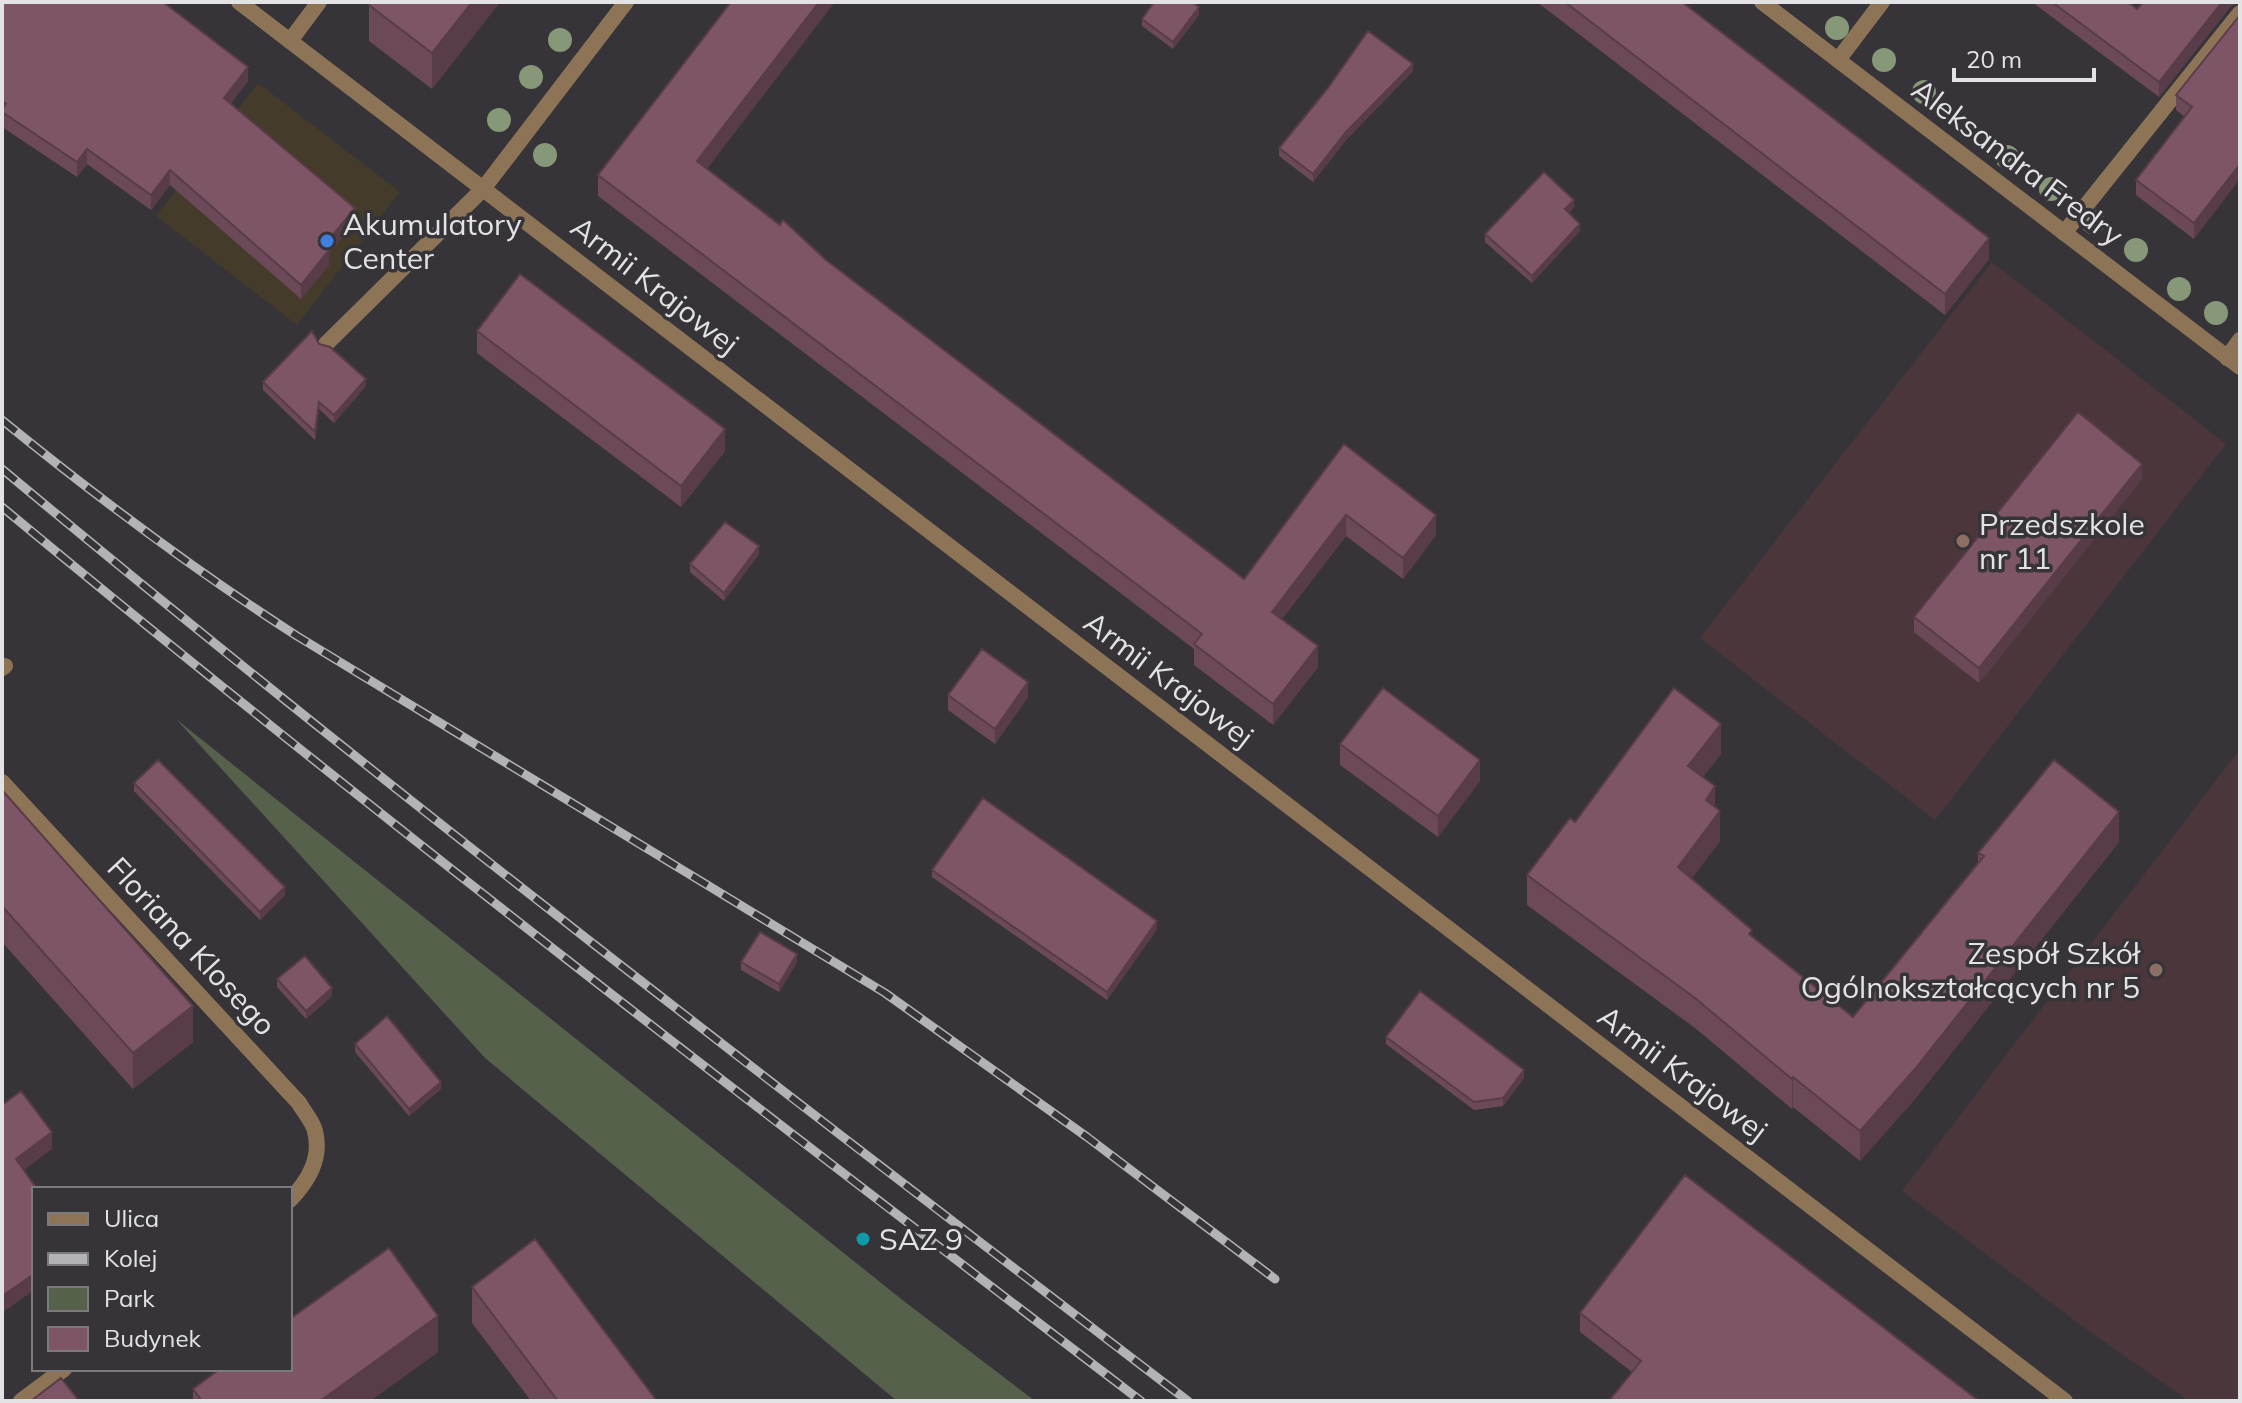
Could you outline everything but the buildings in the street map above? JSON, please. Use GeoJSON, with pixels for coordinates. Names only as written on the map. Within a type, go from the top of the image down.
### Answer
{"type":"FeatureCollection","features":[{"type":"Feature","properties":{"kind":"street","name":"Armii Krajowej"},"geometry":{"type":"LineString","coordinates":[[239,2],[2065,1401]]}},
{"type":"Feature","properties":{"kind":"street"},"geometry":{"type":"LineString","coordinates":[[290,41],[319,2]]}},
{"type":"Feature","properties":{"kind":"street"},"geometry":{"type":"LineString","coordinates":[[326,344],[483,189],[626,2]]}},
{"type":"Feature","properties":{"kind":"street","name":"Aleksandra Fredry"},"geometry":{"type":"LineString","coordinates":[[1762,2],[2234,362]]}},
{"type":"Feature","properties":{"kind":"street"},"geometry":{"type":"LineString","coordinates":[[1838,60],[1882,2]]}},
{"type":"Feature","properties":{"kind":"street"},"geometry":{"type":"LineString","coordinates":[[2064,233],[2240,13]]}},
{"type":"Feature","properties":{"kind":"street"},"geometry":{"type":"LineString","coordinates":[[2234,362],[2240,340]]}},
{"type":"Feature","properties":{"kind":"street","name":"Floriana Klosego"},"geometry":{"type":"LineString","coordinates":[[2,782],[299,1103],[315,1130],[316,1161],[305,1185],[292,1198]]}},
{"type":"Feature","properties":{"kind":"street"},"geometry":{"type":"LineString","coordinates":[[21,1401],[61,1371]]}},
{"type":"Feature","properties":{"kind":"shaded area"},"geometry":{"type":"Polygon","coordinates":[[[258,83],[400,192],[297,325],[156,216],[258,83]]]}},
{"type":"Feature","properties":{"kind":"shaded area","name":"Przedszkole nr 11"},"geometry":{"type":"Polygon","coordinates":[[[1992,262],[2226,444],[1935,820],[1700,638],[1992,262]]]}},
{"type":"Feature","properties":{"kind":"shaded area","name":"Zespół Szkół Ogólnokształcących nr 5"},"geometry":{"type":"Polygon","coordinates":[[[2240,749],[2240,1401],[2189,1401],[2089,1331],[1902,1191],[2240,749]]]}},
{"type":"Feature","properties":{"kind":"green space"},"geometry":{"type":"Polygon","coordinates":[[[176,719],[905,1302],[1035,1401],[897,1401],[485,1058],[176,719]]]}},
{"type":"Feature","properties":{"kind":"railway"},"geometry":{"type":"LineString","coordinates":[[2,420],[146,532],[297,636],[885,993],[1087,1137],[1275,1279]]}},
{"type":"Feature","properties":{"kind":"railway"},"geometry":{"type":"LineString","coordinates":[[2,469],[442,825],[1188,1401]]}},
{"type":"Feature","properties":{"kind":"railway"},"geometry":{"type":"LineString","coordinates":[[2,507],[425,848],[1141,1401]]}},
{"type":"Feature","properties":{"kind":"place","name":"Akumulatory Center"},"geometry":{"type":"Point","coordinates":[327,241]}},
{"type":"Feature","properties":{"kind":"place","name":"Przedszkole nr 11"},"geometry":{"type":"Point","coordinates":[1963,541]}},
{"type":"Feature","properties":{"kind":"place","name":"Zespół Szkół Ogólnokształcących nr 5"},"geometry":{"type":"Point","coordinates":[2156,970]}},
{"type":"Feature","properties":{"kind":"place","name":"SAZ 9"},"geometry":{"type":"Point","coordinates":[863,1239]}}]}
